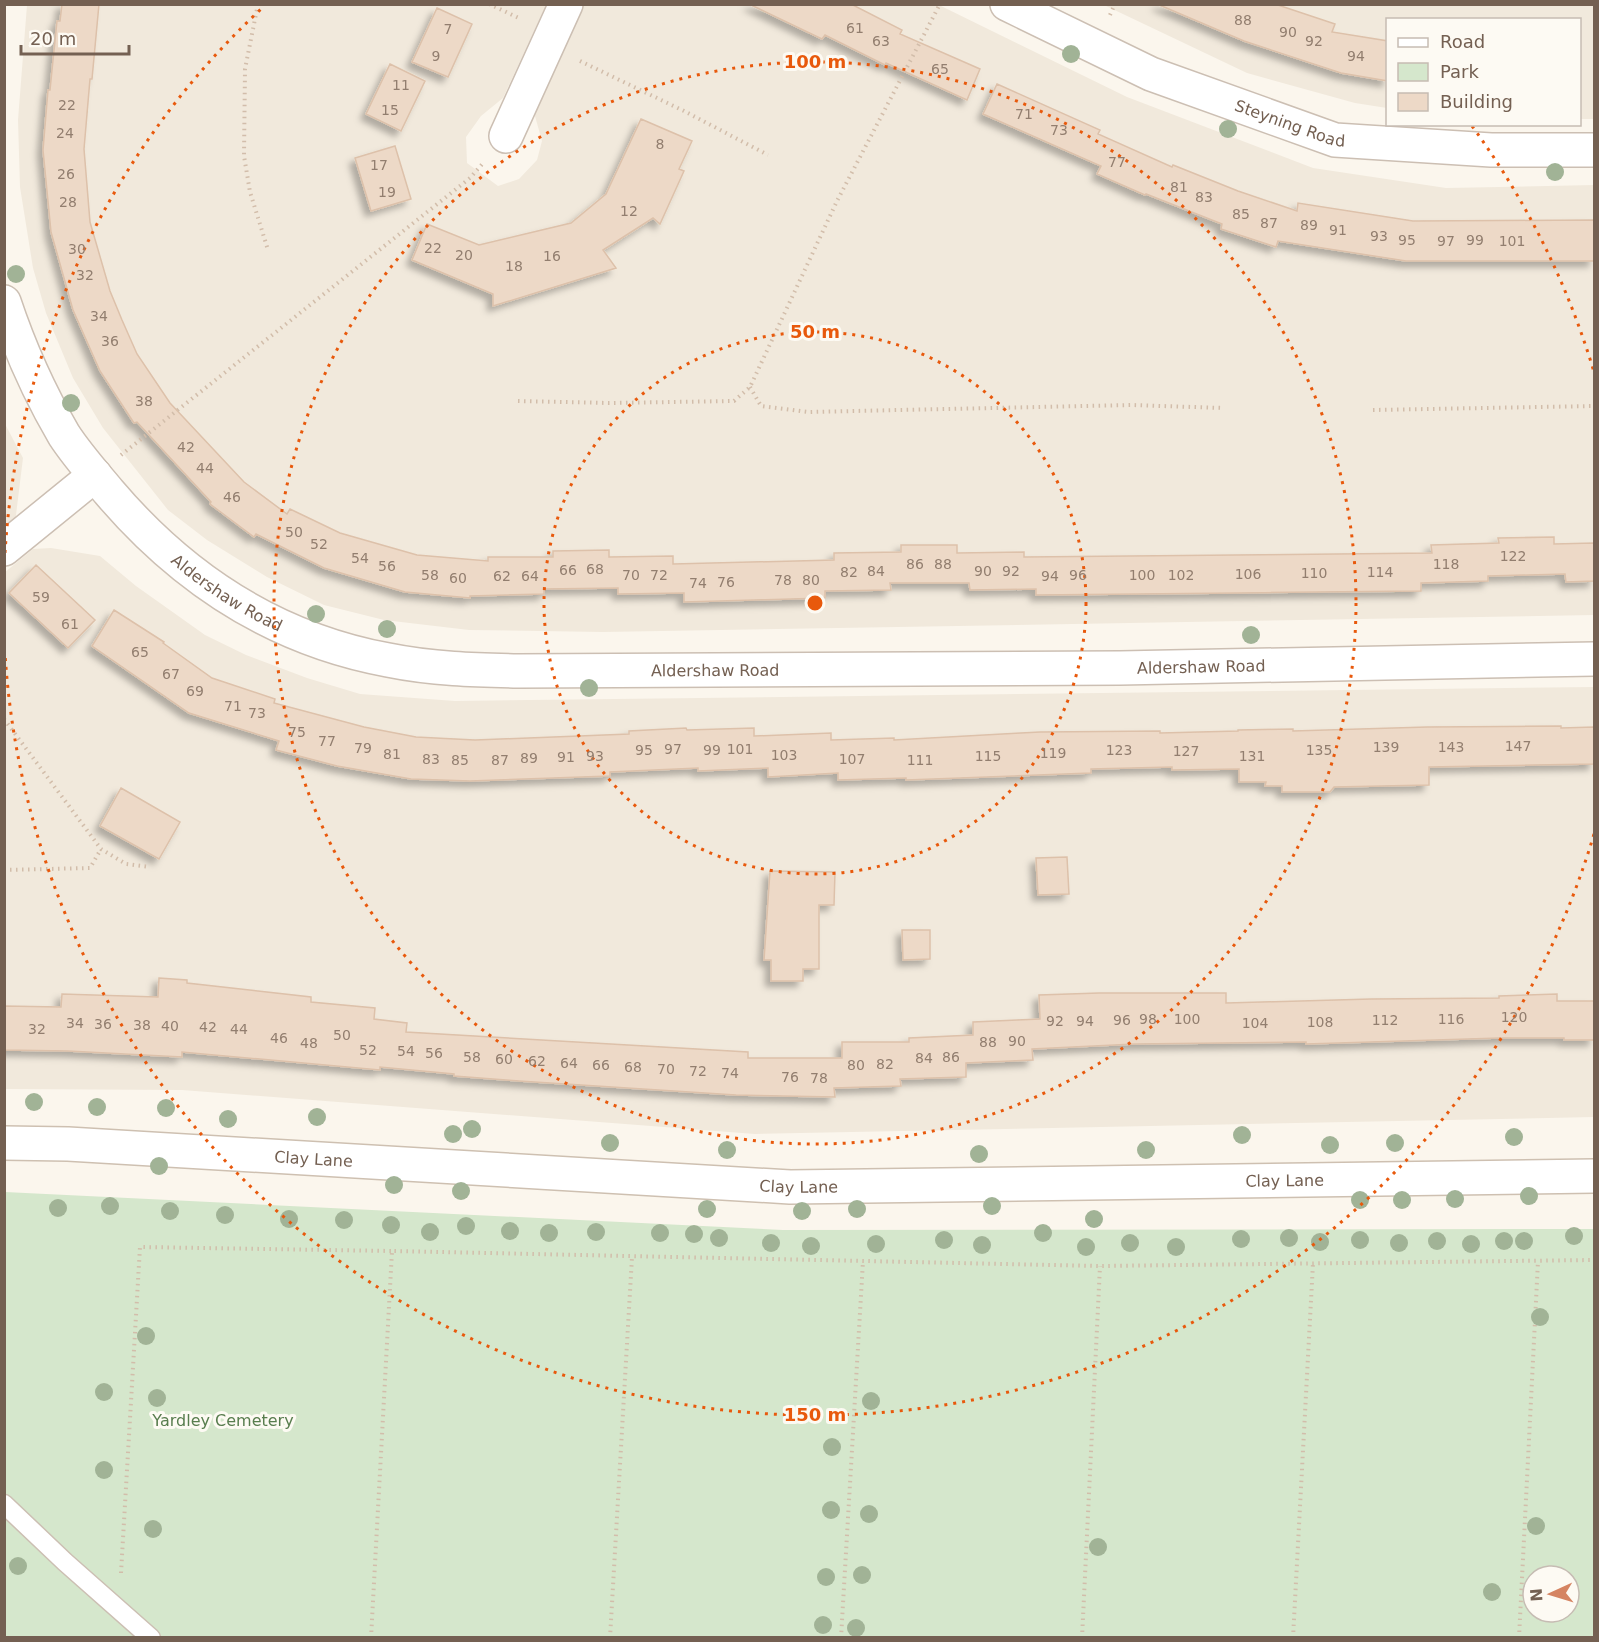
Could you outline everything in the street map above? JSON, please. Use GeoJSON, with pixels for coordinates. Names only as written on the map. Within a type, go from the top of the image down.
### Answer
{"type":"FeatureCollection","features":[{"type":"Feature","properties":{"kind":"street"},"geometry":{"type":"LineString","coordinates":[[506,136],[566,4]]}},
{"type":"Feature","properties":{"kind":"street","name":"Steyning Road"},"geometry":{"type":"LineString","coordinates":[[1007,4],[1151,74],[1335,140],[1491,150],[1594,150]]}},
{"type":"Feature","properties":{"kind":"street","name":"Aldershaw Road"},"geometry":{"type":"LineString","coordinates":[[4,302],[38,386],[65,436],[135,523],[177,562],[218,592],[258,616],[345,650],[388,660],[455,670],[1108,668],[1594,659]]}},
{"type":"Feature","properties":{"kind":"street"},"geometry":{"type":"LineString","coordinates":[[4,549],[95,475]]}},
{"type":"Feature","properties":{"kind":"street","name":"Clay Lane"},"geometry":{"type":"LineString","coordinates":[[4,1143],[68,1144],[790,1187],[1594,1176]]}},
{"type":"Feature","properties":{"kind":"lane"},"geometry":{"type":"LineString","coordinates":[[4,1504],[151,1638]]}},
{"type":"Feature","properties":{"kind":"path"},"geometry":{"type":"LineString","coordinates":[[258,4],[245,69],[244,156],[250,192],[268,250]]}},
{"type":"Feature","properties":{"kind":"path"},"geometry":{"type":"LineString","coordinates":[[518,401],[609,403],[734,401],[750,387],[837,201],[940,4]]}},
{"type":"Feature","properties":{"kind":"path"},"geometry":{"type":"LineString","coordinates":[[546,45],[684,111],[768,155]]}},
{"type":"Feature","properties":{"kind":"path"},"geometry":{"type":"LineString","coordinates":[[95,475],[470,178],[506,136]]}},
{"type":"Feature","properties":{"kind":"path"},"geometry":{"type":"LineString","coordinates":[[750,387],[760,406],[808,412],[1131,405],[1224,408]]}},
{"type":"Feature","properties":{"kind":"path"},"geometry":{"type":"LineString","coordinates":[[1373,410],[1594,406]]}},
{"type":"Feature","properties":{"kind":"path"},"geometry":{"type":"LineString","coordinates":[[4,719],[102,849],[126,864],[150,867]]}},
{"type":"Feature","properties":{"kind":"path"},"geometry":{"type":"LineString","coordinates":[[4,870],[90,868],[102,849]]}},
{"type":"Feature","properties":{"kind":"path"},"geometry":{"type":"LineString","coordinates":[[119,1610],[140,1247],[1100,1266],[1594,1260]]}},
{"type":"Feature","properties":{"kind":"path"},"geometry":{"type":"LineString","coordinates":[[371,1638],[392,1251]]}},
{"type":"Feature","properties":{"kind":"path"},"geometry":{"type":"LineString","coordinates":[[610,1638],[632,1257]]}},
{"type":"Feature","properties":{"kind":"path"},"geometry":{"type":"LineString","coordinates":[[841,1638],[863,1261]]}},
{"type":"Feature","properties":{"kind":"path"},"geometry":{"type":"LineString","coordinates":[[1519,1638],[1538,1261]]}},
{"type":"Feature","properties":{"kind":"path"},"geometry":{"type":"LineString","coordinates":[[1293,1638],[1312,1263]]}},
{"type":"Feature","properties":{"kind":"path"},"geometry":{"type":"LineString","coordinates":[[1082,1638],[1100,1266]]}},
{"type":"Feature","properties":{"kind":"shaded area"},"geometry":{"type":"Polygon","coordinates":[[[584,4],[939,5],[1127,97],[1313,168],[1446,188],[1594,185],[1594,615],[603,632],[469,630],[384,620],[324,605],[267,577],[207,540],[168,510],[103,428],[73,378],[46,313],[33,268],[20,187],[18,120],[27,5],[546,5],[503,98],[481,116],[466,137],[467,163],[498,186],[519,179],[537,160],[542,141],[533,109],[584,4]]]}},
{"type":"Feature","properties":{"kind":"shaded area"},"geometry":{"type":"Polygon","coordinates":[[[1104,5],[1594,5],[1594,119],[1581,119],[1581,18],[1386,18],[1386,108],[1355,103],[1247,73],[1104,5]]]}},
{"type":"Feature","properties":{"kind":"shaded area"},"geometry":{"type":"Polygon","coordinates":[[[4,422],[23,458],[15,523],[4,532],[4,422]]]}},
{"type":"Feature","properties":{"kind":"shaded area"},"geometry":{"type":"Polygon","coordinates":[[[51,548],[100,556],[136,586],[205,635],[246,655],[307,678],[360,694],[455,701],[1594,687],[1594,1117],[755,1134],[182,1090],[5,1089],[4,573],[33,549],[51,548]]]}},
{"type":"Feature","properties":{"kind":"green space","name":"Yardley Cemetery"},"geometry":{"type":"Polygon","coordinates":[[[5,1192],[783,1230],[1594,1229],[1594,1637],[5,1638],[5,1192]]]}},
{"type":"Feature","properties":{"kind":"building"},"geometry":{"type":"Polygon","coordinates":[[[62,4],[99,4],[84,149],[90,222],[110,291],[137,354],[170,403],[244,482],[287,514],[290,509],[340,533],[417,555],[488,561],[488,557],[553,557],[553,551],[609,550],[609,557],[673,556],[673,564],[834,560],[834,553],[901,552],[901,545],[957,545],[957,553],[1024,552],[1024,557],[1432,553],[1431,545],[1499,543],[1498,538],[1554,537],[1554,544],[1594,543],[1594,581],[1566,582],[1565,574],[1488,576],[1488,581],[1421,583],[1421,591],[1036,595],[1036,589],[970,590],[969,583],[890,583],[891,590],[825,591],[825,598],[684,602],[684,593],[618,594],[618,588],[544,589],[544,594],[470,596],[470,598],[405,592],[324,568],[256,534],[254,537],[210,504],[211,502],[137,422],[134,423],[100,371],[73,310],[51,232],[43,150],[48,90],[50,90],[57,21],[60,21],[62,4]]]}},
{"type":"Feature","properties":{"kind":"building"},"geometry":{"type":"Polygon","coordinates":[[[749,4],[851,4],[902,30],[900,34],[980,69],[967,100],[886,63],[885,65],[825,35],[822,39],[749,4]]]}},
{"type":"Feature","properties":{"kind":"building"},"geometry":{"type":"Polygon","coordinates":[[[1157,4],[1275,4],[1335,24],[1332,32],[1386,41],[1386,81],[1341,73],[1244,41],[1157,4]]]}},
{"type":"Feature","properties":{"kind":"building"},"geometry":{"type":"Polygon","coordinates":[[[437,8],[472,24],[448,77],[412,62],[437,8]]]}},
{"type":"Feature","properties":{"kind":"building"},"geometry":{"type":"Polygon","coordinates":[[[390,64],[425,81],[401,131],[366,114],[390,64]]]}},
{"type":"Feature","properties":{"kind":"building"},"geometry":{"type":"Polygon","coordinates":[[[997,84],[1100,130],[1098,134],[1172,167],[1173,165],[1297,211],[1298,203],[1413,221],[1594,220],[1594,261],[1406,261],[1278,241],[1276,247],[1221,229],[1222,224],[1097,174],[1101,166],[983,114],[997,84]]]}},
{"type":"Feature","properties":{"kind":"building"},"geometry":{"type":"Polygon","coordinates":[[[641,119],[692,141],[679,169],[684,171],[660,224],[653,218],[603,250],[616,268],[493,306],[493,294],[412,260],[427,224],[479,245],[571,223],[606,194],[641,119]]]}},
{"type":"Feature","properties":{"kind":"building"},"geometry":{"type":"Polygon","coordinates":[[[395,146],[411,199],[371,211],[355,158],[395,146]]]}},
{"type":"Feature","properties":{"kind":"building"},"geometry":{"type":"Polygon","coordinates":[[[36,565],[95,620],[68,648],[9,593],[36,565]]]}},
{"type":"Feature","properties":{"kind":"building"},"geometry":{"type":"Polygon","coordinates":[[[114,610],[164,642],[212,678],[275,699],[274,703],[364,727],[416,737],[475,740],[629,734],[629,731],[686,728],[687,730],[754,728],[754,736],[831,733],[831,740],[894,738],[894,740],[1040,732],[1160,731],[1160,733],[1561,726],[1561,728],[1594,727],[1594,764],[1429,767],[1429,785],[1334,787],[1330,792],[1282,792],[1282,786],[1265,786],[1266,782],[1239,782],[1239,769],[1172,770],[1172,767],[1091,769],[1091,773],[906,780],[906,778],[838,780],[838,773],[768,777],[768,768],[698,771],[698,768],[610,772],[610,776],[470,781],[411,779],[337,766],[276,750],[279,741],[189,713],[92,646],[114,610]]]}},
{"type":"Feature","properties":{"kind":"building"},"geometry":{"type":"Polygon","coordinates":[[[121,788],[180,822],[159,859],[100,826],[121,788]]]}},
{"type":"Feature","properties":{"kind":"building"},"geometry":{"type":"Polygon","coordinates":[[[1067,857],[1069,894],[1038,895],[1036,858],[1067,857]]]}},
{"type":"Feature","properties":{"kind":"building"},"geometry":{"type":"Polygon","coordinates":[[[770,871],[835,872],[834,905],[819,905],[819,969],[803,969],[803,981],[771,981],[771,960],[764,960],[770,871]]]}},
{"type":"Feature","properties":{"kind":"building"},"geometry":{"type":"Polygon","coordinates":[[[902,930],[930,930],[930,959],[903,960],[902,930]]]}},
{"type":"Feature","properties":{"kind":"building"},"geometry":{"type":"Polygon","coordinates":[[[159,978],[311,997],[311,1002],[375,1008],[374,1019],[407,1023],[406,1032],[748,1052],[748,1058],[842,1058],[842,1042],[909,1042],[909,1038],[973,1035],[973,1022],[1040,1019],[1039,995],[1099,993],[1226,993],[1226,1003],[1499,998],[1499,996],[1557,994],[1557,1001],[1594,1001],[1594,1040],[1500,1038],[1306,1044],[1306,1042],[1135,1044],[1032,1049],[1033,1060],[966,1063],[966,1077],[900,1079],[901,1086],[834,1088],[835,1097],[736,1095],[519,1081],[380,1067],[380,1070],[182,1052],[182,1057],[4,1050],[4,1006],[61,1007],[62,994],[158,997],[159,978]]]}}]}
